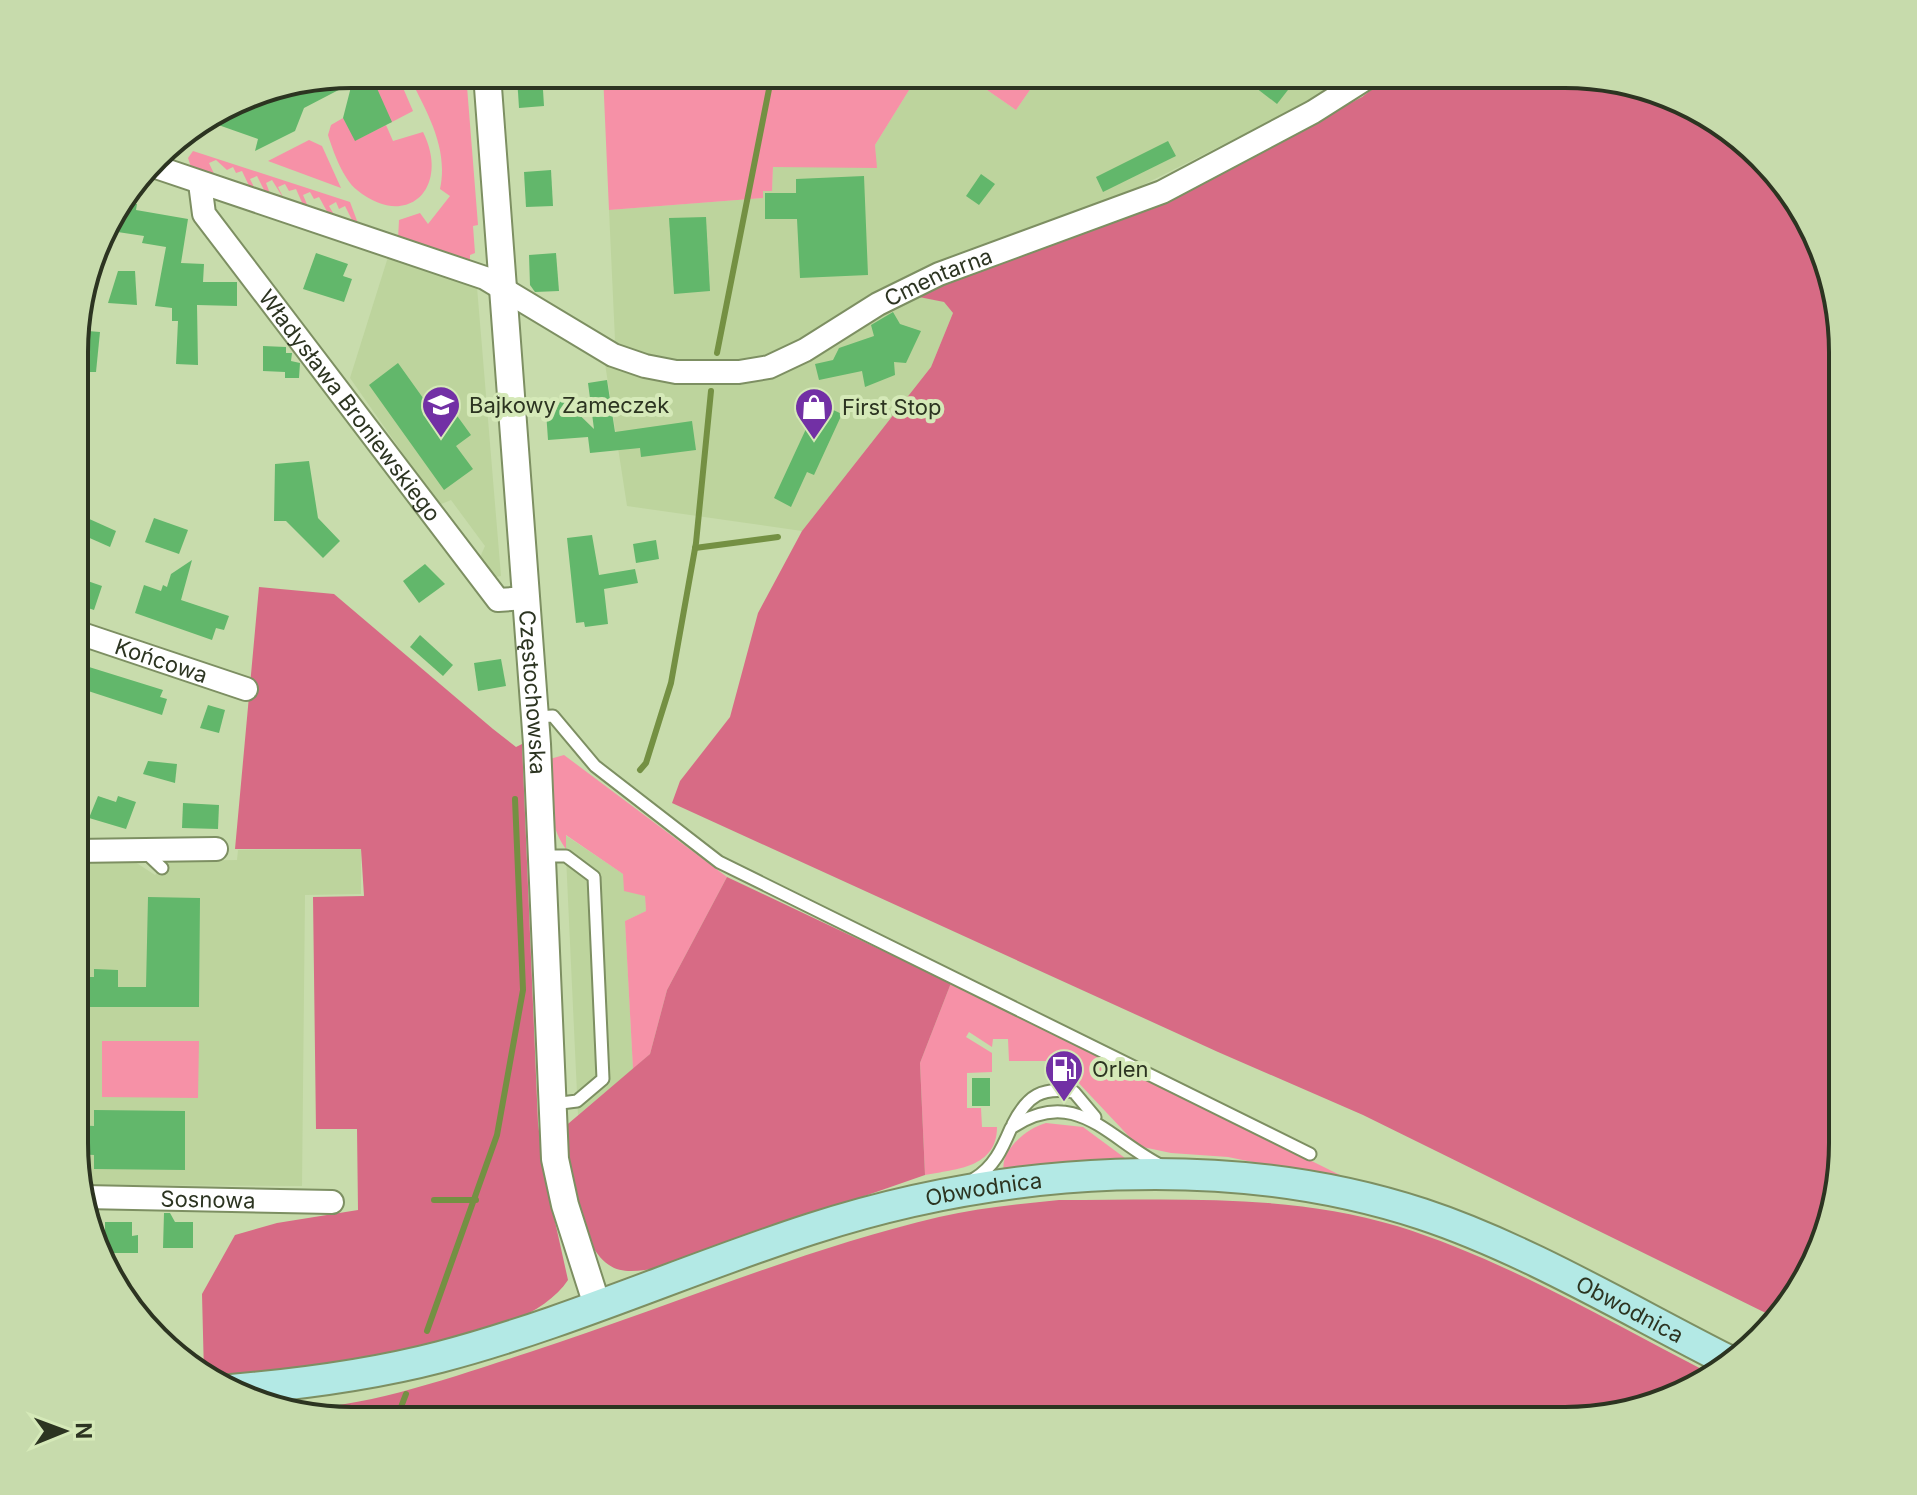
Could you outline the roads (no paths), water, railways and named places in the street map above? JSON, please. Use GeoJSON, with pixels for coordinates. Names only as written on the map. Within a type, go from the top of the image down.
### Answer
{"type":"FeatureCollection","features":[{"type":"Feature","properties":{"kind":"main road","name":"Obwodnica"},"geometry":{"type":"LineString","coordinates":[[252,1388],[360,1375],[479,1346],[809,1229],[937,1195],[1047,1178],[1181,1176],[1315,1189],[1423,1215],[1490,1242],[1720,1356]]}},
{"type":"Feature","properties":{"kind":"street","name":"Częstochowska"},"geometry":{"type":"LineString","coordinates":[[488,89],[535,717],[555,1159],[565,1205],[597,1305]]}},
{"type":"Feature","properties":{"kind":"street","name":"Cmentarna"},"geometry":{"type":"LineString","coordinates":[[502,287],[515,298],[615,356],[645,366],[709,374],[769,367],[805,350],[878,304],[939,274],[1162,192],[1313,112],[1349,89]]}},
{"type":"Feature","properties":{"kind":"street"},"geometry":{"type":"LineString","coordinates":[[162,169],[475,274],[502,287]]}},
{"type":"Feature","properties":{"kind":"street","name":"Władysława Broniewskiego"},"geometry":{"type":"LineString","coordinates":[[200,183],[204,214],[498,600],[527,598]]}},
{"type":"Feature","properties":{"kind":"street","name":"Końcowa"},"geometry":{"type":"LineString","coordinates":[[88,636],[246,689]]}},
{"type":"Feature","properties":{"kind":"street"},"geometry":{"type":"LineString","coordinates":[[89,851],[216,849]]}},
{"type":"Feature","properties":{"kind":"street","name":"Sosnowa"},"geometry":{"type":"LineString","coordinates":[[94,1197],[332,1202]]}},
{"type":"Feature","properties":{"kind":"lane"},"geometry":{"type":"LineString","coordinates":[[535,717],[553,716],[595,766],[719,862],[1310,1154]]}},
{"type":"Feature","properties":{"kind":"lane"},"geometry":{"type":"LineString","coordinates":[[144,850],[162,868]]}},
{"type":"Feature","properties":{"kind":"lane"},"geometry":{"type":"LineString","coordinates":[[539,856],[566,856],[594,877],[603,1079],[577,1101],[552,1104]]}},
{"type":"Feature","properties":{"kind":"lane"},"geometry":{"type":"LineString","coordinates":[[937,1195],[987,1172],[1028,1099],[1043,1091],[1080,1095],[1097,1121]]}},
{"type":"Feature","properties":{"kind":"lane"},"geometry":{"type":"LineString","coordinates":[[1011,1128],[1044,1114],[1086,1115],[1131,1151],[1181,1176]]}},
{"type":"Feature","properties":{"kind":"waterway"},"geometry":{"type":"LineString","coordinates":[[717,353],[769,89]]}},
{"type":"Feature","properties":{"kind":"waterway"},"geometry":{"type":"LineString","coordinates":[[640,770],[646,763],[671,683],[696,543],[711,391]]}},
{"type":"Feature","properties":{"kind":"waterway"},"geometry":{"type":"LineString","coordinates":[[695,548],[778,537]]}},
{"type":"Feature","properties":{"kind":"waterway"},"geometry":{"type":"LineString","coordinates":[[427,1331],[497,1135],[523,990],[515,799]]}},
{"type":"Feature","properties":{"kind":"waterway"},"geometry":{"type":"LineString","coordinates":[[434,1200],[476,1200]]}},
{"type":"Feature","properties":{"kind":"waterway"},"geometry":{"type":"LineString","coordinates":[[401,1406],[406,1394]]}},
{"type":"Feature","properties":{"kind":"place","name":"Bajkowy Zameczek"},"geometry":{"type":"Point","coordinates":[441,439]}},
{"type":"Feature","properties":{"kind":"place","name":"First Stop"},"geometry":{"type":"Point","coordinates":[814,441]}},
{"type":"Feature","properties":{"kind":"place","name":"Orlen"},"geometry":{"type":"Point","coordinates":[1064,1103]}}]}
